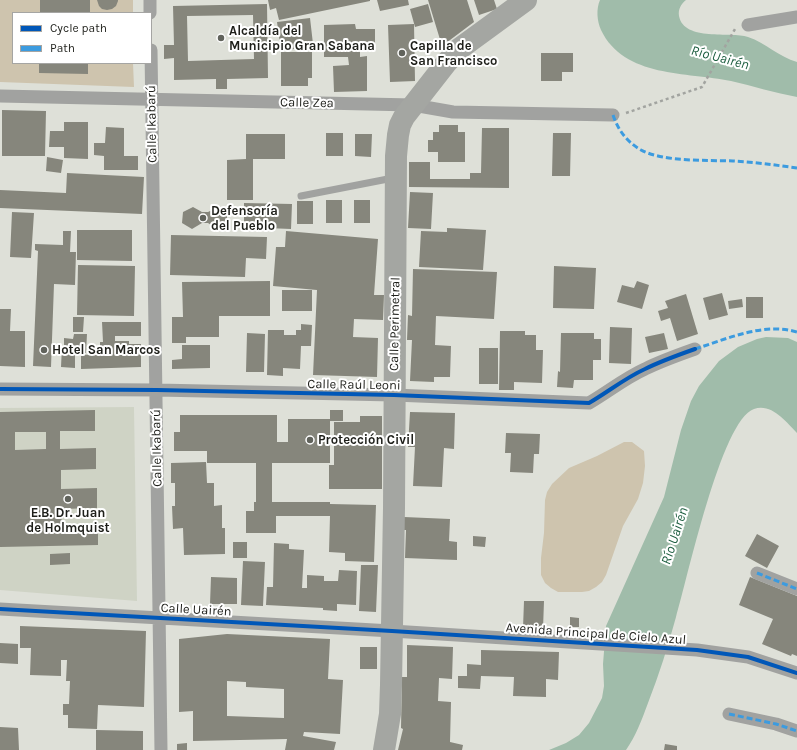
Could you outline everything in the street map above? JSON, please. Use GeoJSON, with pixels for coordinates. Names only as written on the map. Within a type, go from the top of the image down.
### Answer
{"type":"FeatureCollection","features":[{"type":"Feature","properties":{"kind":"highway","name":"Calle Perimetral"},"geometry":{"type":"LineString","coordinates":[[384,750],[390,714],[392,631],[396,178],[398,135],[400,125],[413,105],[459,49],[526,0]]}},
{"type":"Feature","properties":{"kind":"street"},"geometry":{"type":"LineString","coordinates":[[150,0],[150,12]]}},
{"type":"Feature","properties":{"kind":"street"},"geometry":{"type":"LineString","coordinates":[[748,25],[797,17]]}},
{"type":"Feature","properties":{"kind":"street","name":"Calle Ikabarú"},"geometry":{"type":"LineString","coordinates":[[151,64],[161,750]]}},
{"type":"Feature","properties":{"kind":"street","name":"Calle Zea"},"geometry":{"type":"LineString","coordinates":[[0,96],[413,105],[453,112],[613,115]]}},
{"type":"Feature","properties":{"kind":"street","name":"Calle Raúl Leoni"},"geometry":{"type":"LineString","coordinates":[[0,389],[157,390],[394,395],[589,403],[645,369],[695,349]]}},
{"type":"Feature","properties":{"kind":"street"},"geometry":{"type":"LineString","coordinates":[[757,573],[797,589]]}},
{"type":"Feature","properties":{"kind":"street","name":"Calle Uairén"},"geometry":{"type":"LineString","coordinates":[[0,609],[392,631]]}},
{"type":"Feature","properties":{"kind":"street","name":"Avenida Principal de Cielo Azul"},"geometry":{"type":"LineString","coordinates":[[392,631],[726,654],[748,658],[797,673]]}},
{"type":"Feature","properties":{"kind":"street"},"geometry":{"type":"LineString","coordinates":[[729,714],[776,724],[797,731]]}},
{"type":"Feature","properties":{"kind":"lane"},"geometry":{"type":"LineString","coordinates":[[301,196],[396,178]]}},
{"type":"Feature","properties":{"kind":"path"},"geometry":{"type":"LineString","coordinates":[[613,115],[630,112],[702,87],[734,31]]}},
{"type":"Feature","properties":{"kind":"shaded area"},"geometry":{"type":"Polygon","coordinates":[[[0,0],[133,0],[133,12],[12,12],[12,64],[133,64],[134,87],[0,82],[0,0]]]}},
{"type":"Feature","properties":{"kind":"shaded area","name":"E.B. Dr. Juan de Holmquist"},"geometry":{"type":"Polygon","coordinates":[[[134,407],[137,601],[0,590],[0,408],[134,407]]]}},
{"type":"Feature","properties":{"kind":"shaded area"},"geometry":{"type":"Polygon","coordinates":[[[624,442],[632,442],[644,451],[645,466],[643,483],[638,499],[623,526],[606,575],[602,582],[589,591],[558,592],[545,583],[541,575],[545,500],[547,492],[552,484],[569,468],[624,442]]]}},
{"type":"Feature","properties":{"kind":"water","name":"Río Uairén"},"geometry":{"type":"Polygon","coordinates":[[[600,0],[686,0],[680,7],[679,16],[683,24],[690,29],[709,34],[740,35],[748,37],[784,57],[797,62],[797,97],[731,81],[677,74],[641,65],[625,57],[611,46],[601,30],[599,23],[598,7],[600,0]]]}},
{"type":"Feature","properties":{"kind":"water","name":"Río Uairén"},"geometry":{"type":"Polygon","coordinates":[[[766,337],[788,338],[797,342],[797,433],[773,411],[761,408],[754,409],[742,420],[729,441],[707,504],[660,671],[633,739],[626,750],[549,750],[566,743],[579,735],[589,723],[602,698],[604,686],[603,664],[606,626],[664,497],[681,430],[691,401],[699,386],[719,361],[738,347],[766,337]]]}},
{"type":"Feature","properties":{"kind":"building"},"geometry":{"type":"Polygon","coordinates":[[[40,0],[90,0],[90,12],[40,12],[40,0]]]}},
{"type":"Feature","properties":{"kind":"building"},"geometry":{"type":"Polygon","coordinates":[[[97,0],[118,1],[116,6],[107,10],[102,9],[99,6],[97,0]]]}},
{"type":"Feature","properties":{"kind":"building"},"geometry":{"type":"Polygon","coordinates":[[[268,0],[370,1],[279,20],[276,8],[270,10],[268,0]]]}},
{"type":"Feature","properties":{"kind":"building"},"geometry":{"type":"Polygon","coordinates":[[[377,0],[408,0],[409,5],[380,11],[377,0]]]}},
{"type":"Feature","properties":{"kind":"building"},"geometry":{"type":"Polygon","coordinates":[[[428,0],[467,0],[474,22],[442,46],[428,0]]]}},
{"type":"Feature","properties":{"kind":"building"},"geometry":{"type":"Polygon","coordinates":[[[474,0],[494,0],[497,9],[479,15],[474,0]]]}},
{"type":"Feature","properties":{"kind":"building"},"geometry":{"type":"Polygon","coordinates":[[[267,4],[268,78],[227,79],[227,89],[216,89],[216,79],[174,80],[174,58],[164,59],[164,45],[174,45],[173,6],[267,4]],[[253,15],[187,16],[188,61],[254,59],[253,15]]]}},
{"type":"Feature","properties":{"kind":"building"},"geometry":{"type":"Polygon","coordinates":[[[428,4],[433,22],[415,27],[410,9],[428,4]]]}},
{"type":"Feature","properties":{"kind":"building"},"geometry":{"type":"Polygon","coordinates":[[[310,18],[313,44],[308,44],[308,47],[281,51],[277,22],[310,18]]]}},
{"type":"Feature","properties":{"kind":"building"},"geometry":{"type":"Polygon","coordinates":[[[355,24],[356,29],[375,29],[375,48],[360,48],[360,57],[367,56],[367,91],[334,92],[333,66],[349,65],[348,57],[324,57],[324,25],[355,24]]]}},
{"type":"Feature","properties":{"kind":"building","name":"Capilla de San Francisco"},"geometry":{"type":"Polygon","coordinates":[[[414,24],[415,81],[390,82],[388,25],[414,24]]]}},
{"type":"Feature","properties":{"kind":"building"},"geometry":{"type":"Polygon","coordinates":[[[281,52],[312,52],[312,78],[308,78],[308,86],[281,86],[281,52]]]}},
{"type":"Feature","properties":{"kind":"building"},"geometry":{"type":"Polygon","coordinates":[[[541,53],[573,53],[573,72],[562,72],[562,81],[541,81],[541,53]]]}},
{"type":"Feature","properties":{"kind":"building"},"geometry":{"type":"Polygon","coordinates":[[[39,64],[88,64],[88,74],[39,73],[39,64]]]}},
{"type":"Feature","properties":{"kind":"building"},"geometry":{"type":"Polygon","coordinates":[[[2,110],[46,111],[45,156],[2,156],[2,110]]]}},
{"type":"Feature","properties":{"kind":"building"},"geometry":{"type":"Polygon","coordinates":[[[64,122],[88,122],[88,159],[64,158],[64,147],[49,147],[50,131],[64,131],[64,122]]]}},
{"type":"Feature","properties":{"kind":"building"},"geometry":{"type":"Polygon","coordinates":[[[439,125],[458,125],[458,132],[465,132],[465,162],[438,162],[438,152],[428,152],[428,140],[433,140],[433,132],[439,132],[439,125]]]}},
{"type":"Feature","properties":{"kind":"building"},"geometry":{"type":"Polygon","coordinates":[[[106,127],[124,128],[124,156],[138,156],[138,170],[104,170],[104,156],[94,155],[94,143],[105,143],[106,127]]]}},
{"type":"Feature","properties":{"kind":"building"},"geometry":{"type":"Polygon","coordinates":[[[482,128],[509,128],[509,188],[409,187],[409,162],[430,162],[430,179],[470,179],[470,173],[481,173],[482,128]]]}},
{"type":"Feature","properties":{"kind":"building"},"geometry":{"type":"Polygon","coordinates":[[[326,133],[343,133],[343,156],[326,156],[326,133]]]}},
{"type":"Feature","properties":{"kind":"building"},"geometry":{"type":"Polygon","coordinates":[[[553,133],[571,133],[570,176],[552,176],[553,133]]]}},
{"type":"Feature","properties":{"kind":"building"},"geometry":{"type":"Polygon","coordinates":[[[246,134],[285,134],[285,159],[253,159],[253,200],[227,200],[227,160],[246,159],[246,134]]]}},
{"type":"Feature","properties":{"kind":"building"},"geometry":{"type":"Polygon","coordinates":[[[355,134],[372,134],[371,157],[355,156],[355,134]]]}},
{"type":"Feature","properties":{"kind":"building"},"geometry":{"type":"Polygon","coordinates":[[[47,157],[63,160],[61,173],[46,171],[47,157]]]}},
{"type":"Feature","properties":{"kind":"building"},"geometry":{"type":"Polygon","coordinates":[[[67,173],[144,177],[142,214],[0,208],[0,190],[66,193],[67,173]]]}},
{"type":"Feature","properties":{"kind":"building"},"geometry":{"type":"Polygon","coordinates":[[[410,192],[433,193],[431,229],[408,228],[410,192]]]}},
{"type":"Feature","properties":{"kind":"building"},"geometry":{"type":"Polygon","coordinates":[[[326,200],[342,200],[342,223],[326,223],[326,200]]]}},
{"type":"Feature","properties":{"kind":"building"},"geometry":{"type":"Polygon","coordinates":[[[354,200],[370,200],[370,223],[354,223],[354,200]]]}},
{"type":"Feature","properties":{"kind":"building"},"geometry":{"type":"Polygon","coordinates":[[[297,201],[313,201],[313,224],[297,224],[297,201]]]}},
{"type":"Feature","properties":{"kind":"building"},"geometry":{"type":"Polygon","coordinates":[[[244,203],[292,204],[291,229],[244,227],[244,203]]]}},
{"type":"Feature","properties":{"kind":"building"},"geometry":{"type":"Polygon","coordinates":[[[193,207],[202,212],[208,212],[218,207],[227,213],[227,224],[217,229],[208,223],[202,223],[192,229],[182,223],[183,212],[193,207]]]}},
{"type":"Feature","properties":{"kind":"building"},"geometry":{"type":"Polygon","coordinates":[[[12,212],[34,213],[31,258],[10,257],[12,212]]]}},
{"type":"Feature","properties":{"kind":"building"},"geometry":{"type":"Polygon","coordinates":[[[447,228],[486,230],[483,270],[419,267],[421,231],[447,232],[447,228]]]}},
{"type":"Feature","properties":{"kind":"building"},"geometry":{"type":"Polygon","coordinates":[[[77,230],[132,230],[132,261],[77,260],[77,230]]]}},
{"type":"Feature","properties":{"kind":"building"},"geometry":{"type":"Polygon","coordinates":[[[63,231],[71,231],[70,252],[76,252],[75,285],[54,284],[51,367],[33,366],[38,251],[35,250],[35,244],[63,245],[63,231]]]}},
{"type":"Feature","properties":{"kind":"building"},"geometry":{"type":"Polygon","coordinates":[[[286,231],[378,239],[374,295],[384,295],[383,320],[354,319],[353,337],[378,338],[377,377],[313,375],[317,290],[273,286],[276,247],[285,247],[286,231]]]}},
{"type":"Feature","properties":{"kind":"building"},"geometry":{"type":"Polygon","coordinates":[[[171,235],[267,237],[266,259],[246,258],[245,277],[170,275],[171,235]]]}},
{"type":"Feature","properties":{"kind":"building"},"geometry":{"type":"Polygon","coordinates":[[[78,265],[135,266],[134,316],[77,315],[78,265]]]}},
{"type":"Feature","properties":{"kind":"building"},"geometry":{"type":"Polygon","coordinates":[[[554,266],[596,268],[594,309],[553,308],[554,266]]]}},
{"type":"Feature","properties":{"kind":"building"},"geometry":{"type":"Polygon","coordinates":[[[413,269],[497,272],[494,319],[436,316],[435,345],[451,346],[450,377],[434,377],[434,382],[410,381],[412,340],[407,340],[408,315],[412,316],[413,269]]]}},
{"type":"Feature","properties":{"kind":"building"},"geometry":{"type":"Polygon","coordinates":[[[270,281],[270,316],[219,316],[219,337],[186,337],[186,343],[172,343],[172,317],[183,317],[182,282],[270,281]]]}},
{"type":"Feature","properties":{"kind":"building"},"geometry":{"type":"Polygon","coordinates":[[[637,281],[649,285],[642,309],[617,302],[622,285],[634,288],[637,281]]]}},
{"type":"Feature","properties":{"kind":"building"},"geometry":{"type":"Polygon","coordinates":[[[282,290],[312,290],[312,311],[282,311],[282,290]]]}},
{"type":"Feature","properties":{"kind":"building"},"geometry":{"type":"Polygon","coordinates":[[[722,293],[728,315],[709,320],[703,298],[722,293]]]}},
{"type":"Feature","properties":{"kind":"building"},"geometry":{"type":"Polygon","coordinates":[[[686,294],[698,334],[677,341],[670,318],[661,321],[658,311],[668,308],[665,301],[686,294]]]}},
{"type":"Feature","properties":{"kind":"building"},"geometry":{"type":"Polygon","coordinates":[[[746,297],[763,297],[763,318],[746,318],[746,297]]]}},
{"type":"Feature","properties":{"kind":"building"},"geometry":{"type":"Polygon","coordinates":[[[742,299],[743,307],[729,309],[728,301],[742,299]]]}},
{"type":"Feature","properties":{"kind":"building"},"geometry":{"type":"Polygon","coordinates":[[[0,309],[11,309],[10,331],[25,331],[25,367],[0,366],[0,309]]]}},
{"type":"Feature","properties":{"kind":"building"},"geometry":{"type":"Polygon","coordinates":[[[73,317],[84,317],[83,332],[73,332],[73,317]]]}},
{"type":"Feature","properties":{"kind":"building"},"geometry":{"type":"Polygon","coordinates":[[[102,322],[141,322],[141,336],[115,336],[115,341],[129,341],[129,344],[141,344],[141,367],[81,369],[81,355],[100,354],[100,342],[103,342],[102,322]]]}},
{"type":"Feature","properties":{"kind":"building"},"geometry":{"type":"Polygon","coordinates":[[[301,324],[312,325],[311,346],[301,346],[300,369],[283,368],[283,376],[267,375],[268,330],[284,330],[284,335],[296,335],[296,330],[301,330],[301,324]]]}},
{"type":"Feature","properties":{"kind":"building"},"geometry":{"type":"Polygon","coordinates":[[[610,327],[632,328],[631,364],[609,363],[610,327]]]}},
{"type":"Feature","properties":{"kind":"building"},"geometry":{"type":"Polygon","coordinates":[[[500,331],[525,331],[525,335],[536,335],[536,350],[543,350],[542,383],[514,382],[514,390],[499,390],[500,331]]]}},
{"type":"Feature","properties":{"kind":"building"},"geometry":{"type":"Polygon","coordinates":[[[247,333],[265,334],[264,372],[246,372],[247,333]]]}},
{"type":"Feature","properties":{"kind":"building"},"geometry":{"type":"Polygon","coordinates":[[[561,333],[594,333],[594,339],[601,339],[601,360],[593,360],[593,380],[574,380],[573,388],[557,387],[558,371],[560,372],[561,333]]]}},
{"type":"Feature","properties":{"kind":"building"},"geometry":{"type":"Polygon","coordinates":[[[664,333],[668,349],[649,353],[645,337],[664,333]]]}},
{"type":"Feature","properties":{"kind":"building"},"geometry":{"type":"Polygon","coordinates":[[[74,334],[87,334],[86,353],[75,353],[75,368],[61,367],[64,338],[73,339],[74,334]]]}},
{"type":"Feature","properties":{"kind":"building"},"geometry":{"type":"Polygon","coordinates":[[[182,345],[210,345],[210,368],[172,369],[172,360],[182,359],[182,345]]]}},
{"type":"Feature","properties":{"kind":"building"},"geometry":{"type":"Polygon","coordinates":[[[479,348],[498,348],[498,384],[479,384],[479,348]]]}},
{"type":"Feature","properties":{"kind":"building"},"geometry":{"type":"Polygon","coordinates":[[[95,410],[95,431],[60,431],[60,449],[96,448],[96,469],[61,470],[61,489],[97,488],[97,508],[61,509],[62,527],[98,526],[98,545],[0,547],[0,412],[95,410]],[[15,432],[15,450],[46,449],[46,432],[15,432]]]}},
{"type":"Feature","properties":{"kind":"building"},"geometry":{"type":"Polygon","coordinates":[[[330,410],[343,410],[343,421],[330,421],[330,463],[272,463],[272,502],[330,502],[330,504],[376,505],[374,562],[345,561],[345,553],[329,552],[330,516],[276,516],[276,533],[246,533],[246,511],[254,511],[254,502],[256,502],[256,463],[207,463],[207,451],[174,451],[174,432],[180,432],[180,415],[277,415],[277,442],[288,442],[288,419],[330,419],[330,410]]]}},
{"type":"Feature","properties":{"kind":"building"},"geometry":{"type":"Polygon","coordinates":[[[410,412],[455,413],[454,449],[444,448],[442,487],[413,486],[415,447],[408,447],[410,412]]]}},
{"type":"Feature","properties":{"kind":"building"},"geometry":{"type":"Polygon","coordinates":[[[360,416],[382,416],[382,489],[329,489],[329,465],[334,465],[334,422],[360,422],[360,416]]]}},
{"type":"Feature","properties":{"kind":"building"},"geometry":{"type":"Polygon","coordinates":[[[506,433],[540,434],[539,454],[534,454],[533,473],[510,472],[511,453],[505,453],[506,433]]]}},
{"type":"Feature","properties":{"kind":"building"},"geometry":{"type":"Polygon","coordinates":[[[206,462],[207,483],[214,483],[214,506],[222,505],[222,528],[225,528],[225,554],[184,555],[183,528],[173,529],[172,506],[175,506],[175,483],[171,483],[171,463],[206,462]]]}},
{"type":"Feature","properties":{"kind":"building"},"geometry":{"type":"Polygon","coordinates":[[[404,517],[450,519],[449,541],[457,542],[457,560],[405,558],[406,530],[403,530],[404,517]]]}},
{"type":"Feature","properties":{"kind":"building"},"geometry":{"type":"Polygon","coordinates":[[[757,534],[779,546],[767,568],[745,556],[757,534]]]}},
{"type":"Feature","properties":{"kind":"building"},"geometry":{"type":"Polygon","coordinates":[[[473,536],[486,537],[485,547],[473,546],[473,536]]]}},
{"type":"Feature","properties":{"kind":"building"},"geometry":{"type":"Polygon","coordinates":[[[233,542],[247,542],[247,558],[233,558],[233,542]]]}},
{"type":"Feature","properties":{"kind":"building"},"geometry":{"type":"Polygon","coordinates":[[[274,543],[289,544],[289,549],[304,550],[302,588],[307,588],[307,575],[324,576],[324,581],[338,581],[339,570],[357,571],[356,605],[337,604],[337,611],[323,610],[323,608],[266,605],[267,587],[273,587],[274,543]]]}},
{"type":"Feature","properties":{"kind":"building"},"geometry":{"type":"Polygon","coordinates":[[[70,553],[70,564],[50,565],[50,554],[70,553]]]}},
{"type":"Feature","properties":{"kind":"building"},"geometry":{"type":"Polygon","coordinates":[[[243,561],[265,562],[263,606],[241,605],[243,561]]]}},
{"type":"Feature","properties":{"kind":"building"},"geometry":{"type":"Polygon","coordinates":[[[361,565],[378,565],[376,612],[359,611],[361,565]]]}},
{"type":"Feature","properties":{"kind":"building"},"geometry":{"type":"Polygon","coordinates":[[[211,577],[237,578],[237,604],[210,604],[211,577]]]}},
{"type":"Feature","properties":{"kind":"building"},"geometry":{"type":"Polygon","coordinates":[[[750,577],[797,596],[797,656],[792,654],[791,656],[762,644],[773,619],[739,605],[750,577]]]}},
{"type":"Feature","properties":{"kind":"building"},"geometry":{"type":"Polygon","coordinates":[[[524,601],[544,601],[543,629],[523,628],[524,601]]]}},
{"type":"Feature","properties":{"kind":"building"},"geometry":{"type":"Polygon","coordinates":[[[570,617],[579,618],[579,627],[570,627],[570,617]]]}},
{"type":"Feature","properties":{"kind":"building"},"geometry":{"type":"Polygon","coordinates":[[[20,626],[146,631],[144,707],[98,705],[97,729],[68,728],[68,715],[63,715],[63,704],[69,704],[70,681],[66,681],[67,660],[61,660],[61,676],[30,675],[31,648],[20,648],[20,626]]]}},
{"type":"Feature","properties":{"kind":"building"},"geometry":{"type":"Polygon","coordinates":[[[227,634],[330,639],[328,679],[343,680],[340,734],[304,732],[303,736],[336,742],[334,750],[285,750],[287,739],[193,741],[193,711],[179,712],[179,639],[227,634]],[[227,681],[227,716],[284,718],[284,689],[246,687],[246,682],[227,681]]]}},
{"type":"Feature","properties":{"kind":"building"},"geometry":{"type":"Polygon","coordinates":[[[0,643],[18,644],[18,664],[0,663],[0,643]]]}},
{"type":"Feature","properties":{"kind":"building"},"geometry":{"type":"Polygon","coordinates":[[[407,645],[453,647],[452,679],[439,678],[438,701],[451,702],[450,742],[463,745],[462,750],[398,750],[403,729],[401,728],[402,677],[407,677],[407,645]]]}},
{"type":"Feature","properties":{"kind":"building"},"geometry":{"type":"Polygon","coordinates":[[[360,647],[377,647],[377,669],[360,669],[360,647]]]}},
{"type":"Feature","properties":{"kind":"building"},"geometry":{"type":"Polygon","coordinates":[[[481,650],[559,652],[558,680],[546,679],[546,697],[513,696],[514,677],[481,676],[480,689],[458,688],[458,676],[467,676],[467,664],[481,665],[481,650]]]}},
{"type":"Feature","properties":{"kind":"building"},"geometry":{"type":"Polygon","coordinates":[[[0,727],[18,728],[19,750],[0,750],[0,727]]]}},
{"type":"Feature","properties":{"kind":"building"},"geometry":{"type":"Polygon","coordinates":[[[96,730],[143,731],[143,750],[96,750],[96,730]]]}},
{"type":"Feature","properties":{"kind":"building"},"geometry":{"type":"Polygon","coordinates":[[[187,743],[187,750],[177,750],[177,744],[187,743]]]}},
{"type":"Feature","properties":{"kind":"building"},"geometry":{"type":"Polygon","coordinates":[[[665,744],[677,746],[677,750],[664,750],[665,744]]]}},
{"type":"Feature","properties":{"kind":"marked path"},"geometry":{"type":"LineString","coordinates":[[613,115],[620,131],[627,139],[636,147],[650,154],[661,157],[741,161],[797,168]]}},
{"type":"Feature","properties":{"kind":"marked path"},"geometry":{"type":"LineString","coordinates":[[695,349],[758,330],[784,329],[797,332]]}},
{"type":"Feature","properties":{"kind":"marked path"},"geometry":{"type":"LineString","coordinates":[[757,573],[797,589]]}},
{"type":"Feature","properties":{"kind":"marked path"},"geometry":{"type":"LineString","coordinates":[[729,714],[776,724],[797,731]]}},
{"type":"Feature","properties":{"kind":"cycle path"},"geometry":{"type":"LineString","coordinates":[[0,389],[157,390],[394,395],[589,403],[638,373],[663,361],[695,349]]}},
{"type":"Feature","properties":{"kind":"cycle path"},"geometry":{"type":"LineString","coordinates":[[0,609],[697,650],[748,657],[797,673]]}},
{"type":"Feature","properties":{"kind":"place","name":"Alcaldía del Municipio Gran Sabana"},"geometry":{"type":"Point","coordinates":[221,38]}},
{"type":"Feature","properties":{"kind":"place","name":"Capilla de San Francisco"},"geometry":{"type":"Point","coordinates":[402,53]}},
{"type":"Feature","properties":{"kind":"place","name":"Defensoría del Pueblo"},"geometry":{"type":"Point","coordinates":[203,218]}},
{"type":"Feature","properties":{"kind":"place","name":"Hotel San Marcos"},"geometry":{"type":"Point","coordinates":[44,350]}},
{"type":"Feature","properties":{"kind":"place","name":"Protección Civil"},"geometry":{"type":"Point","coordinates":[310,440]}},
{"type":"Feature","properties":{"kind":"place","name":"E.B. Dr. Juan de Holmquist"},"geometry":{"type":"Point","coordinates":[68,499]}}]}
